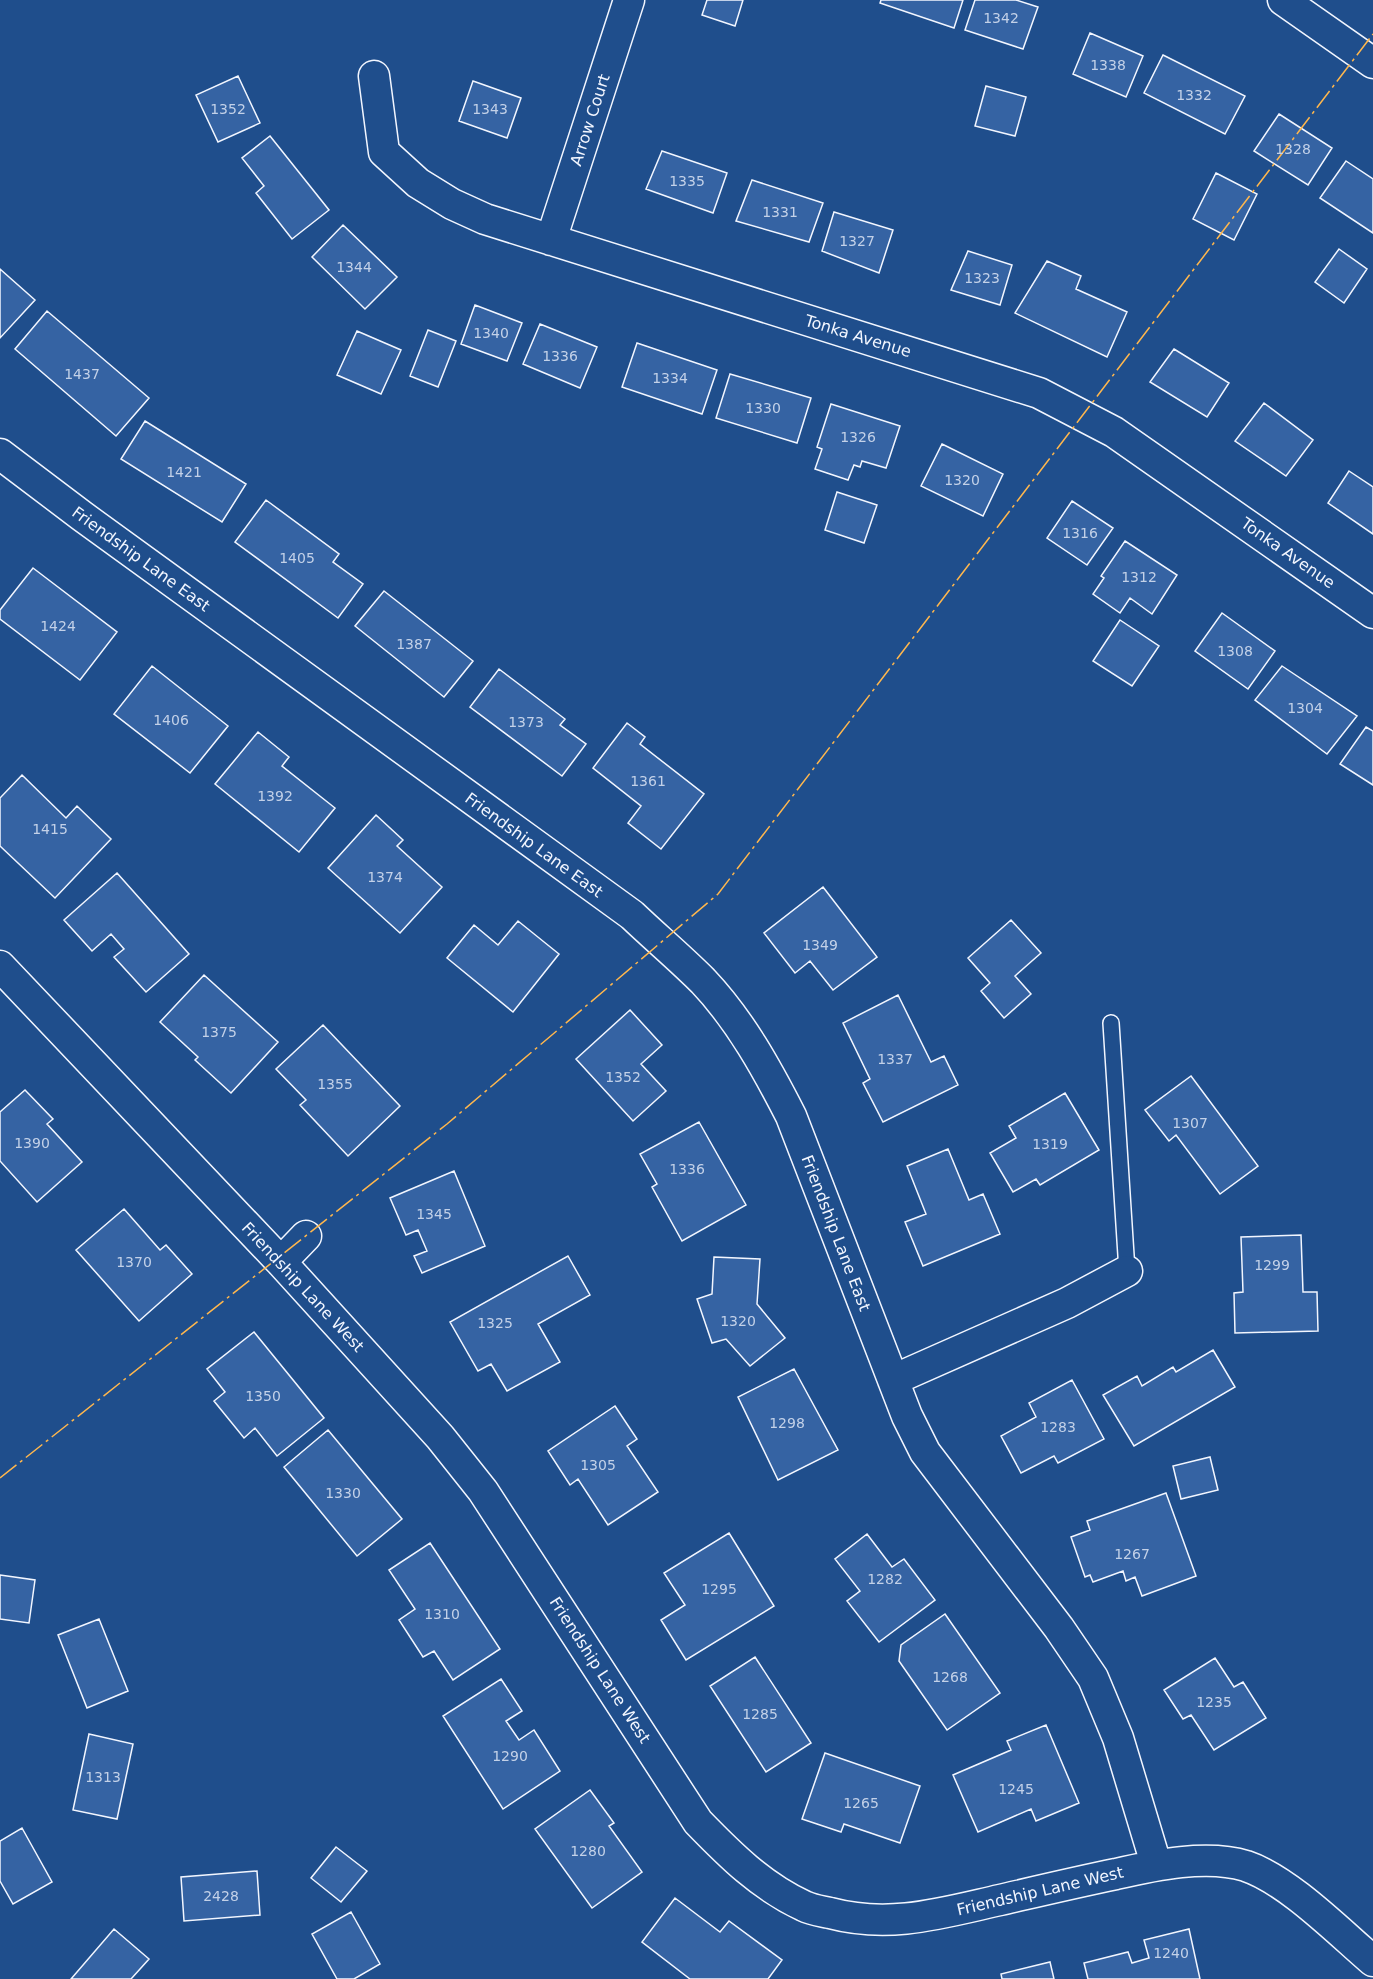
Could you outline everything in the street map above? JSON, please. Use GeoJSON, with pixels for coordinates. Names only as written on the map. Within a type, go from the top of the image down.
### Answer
{"type":"FeatureCollection","features":[{"type":"Feature","properties":{"kind":"street","name":"Arrow Court"},"geometry":{"type":"LineString","coordinates":[[551,240],[629,0]]}},
{"type":"Feature","properties":{"kind":"street"},"geometry":{"type":"LineString","coordinates":[[1283,0],[1373,63]]}},
{"type":"Feature","properties":{"kind":"street","name":"Tonka Avenue"},"geometry":{"type":"LineString","coordinates":[[374,76],[384,152],[418,183],[452,204],[485,219],[1039,393],[1114,432],[1373,613]]}},
{"type":"Feature","properties":{"kind":"street","name":"Friendship Lane East"},"geometry":{"type":"LineString","coordinates":[[0,454],[81,516],[632,915],[704,982],[739,1026],[769,1073],[791,1116],[907,1416],[926,1452],[1059,1628],[1092,1678],[1118,1738],[1156,1864]]}},
{"type":"Feature","properties":{"kind":"street","name":"Friendship Lane West"},"geometry":{"type":"LineString","coordinates":[[0,966],[281,1262],[440,1437],[483,1491],[698,1821],[737,1862],[771,1888],[806,1907],[841,1916],[877,1921],[919,1918],[1156,1864],[1216,1861],[1246,1866],[1274,1881],[1303,1900],[1373,1962]]}},
{"type":"Feature","properties":{"kind":"street"},"geometry":{"type":"LineString","coordinates":[[281,1262],[306,1236]]}},
{"type":"Feature","properties":{"kind":"street"},"geometry":{"type":"LineString","coordinates":[[893,1380],[1067,1304],[1127,1271]]}},
{"type":"Feature","properties":{"kind":"lane"},"geometry":{"type":"LineString","coordinates":[[1111,1023],[1127,1271]]}},
{"type":"Feature","properties":{"kind":"building"},"geometry":{"type":"Polygon","coordinates":[[[707,0],[743,0],[735,26],[702,15],[707,0]]]}},
{"type":"Feature","properties":{"kind":"building"},"geometry":{"type":"Polygon","coordinates":[[[881,0],[963,0],[954,28],[880,3],[881,0]]]}},
{"type":"Feature","properties":{"kind":"building"},"geometry":{"type":"Polygon","coordinates":[[[975,0],[1016,0],[1038,7],[1023,49],[965,30],[975,0]]]}},
{"type":"Feature","properties":{"kind":"building"},"geometry":{"type":"Polygon","coordinates":[[[1090,33],[1143,56],[1126,97],[1073,74],[1090,33]]]}},
{"type":"Feature","properties":{"kind":"building"},"geometry":{"type":"Polygon","coordinates":[[[1163,55],[1245,96],[1225,134],[1144,93],[1163,55]]]}},
{"type":"Feature","properties":{"kind":"building"},"geometry":{"type":"Polygon","coordinates":[[[238,76],[260,123],[218,142],[196,95],[238,76]]]}},
{"type":"Feature","properties":{"kind":"building"},"geometry":{"type":"Polygon","coordinates":[[[473,81],[521,98],[507,138],[459,121],[473,81]]]}},
{"type":"Feature","properties":{"kind":"building"},"geometry":{"type":"Polygon","coordinates":[[[986,86],[1026,97],[1015,136],[975,126],[986,86]]]}},
{"type":"Feature","properties":{"kind":"building"},"geometry":{"type":"Polygon","coordinates":[[[1279,114],[1332,148],[1308,185],[1254,151],[1279,114]]]}},
{"type":"Feature","properties":{"kind":"building"},"geometry":{"type":"Polygon","coordinates":[[[270,136],[329,210],[292,239],[256,193],[264,186],[242,158],[270,136]]]}},
{"type":"Feature","properties":{"kind":"building"},"geometry":{"type":"Polygon","coordinates":[[[662,151],[727,173],[713,213],[646,189],[662,151]]]}},
{"type":"Feature","properties":{"kind":"building"},"geometry":{"type":"Polygon","coordinates":[[[1346,161],[1373,179],[1373,233],[1320,198],[1346,161]]]}},
{"type":"Feature","properties":{"kind":"building"},"geometry":{"type":"Polygon","coordinates":[[[1216,173],[1257,194],[1234,240],[1193,219],[1216,173]]]}},
{"type":"Feature","properties":{"kind":"building"},"geometry":{"type":"Polygon","coordinates":[[[752,180],[823,203],[809,242],[736,221],[752,180]]]}},
{"type":"Feature","properties":{"kind":"building"},"geometry":{"type":"Polygon","coordinates":[[[834,212],[893,230],[879,273],[822,251],[834,212]]]}},
{"type":"Feature","properties":{"kind":"building"},"geometry":{"type":"Polygon","coordinates":[[[343,225],[397,277],[365,309],[312,257],[343,225]]]}},
{"type":"Feature","properties":{"kind":"building"},"geometry":{"type":"Polygon","coordinates":[[[1339,249],[1367,269],[1344,303],[1315,282],[1339,249]]]}},
{"type":"Feature","properties":{"kind":"building"},"geometry":{"type":"Polygon","coordinates":[[[968,251],[1012,265],[1000,305],[951,290],[968,251]]]}},
{"type":"Feature","properties":{"kind":"building"},"geometry":{"type":"Polygon","coordinates":[[[1047,261],[1081,276],[1076,289],[1127,312],[1107,357],[1015,313],[1047,261]]]}},
{"type":"Feature","properties":{"kind":"building"},"geometry":{"type":"Polygon","coordinates":[[[0,269],[35,300],[0,338],[0,269]]]}},
{"type":"Feature","properties":{"kind":"building"},"geometry":{"type":"Polygon","coordinates":[[[475,305],[522,323],[507,361],[461,344],[475,305]]]}},
{"type":"Feature","properties":{"kind":"building"},"geometry":{"type":"Polygon","coordinates":[[[47,311],[149,398],[116,436],[15,349],[47,311]]]}},
{"type":"Feature","properties":{"kind":"building"},"geometry":{"type":"Polygon","coordinates":[[[540,324],[597,347],[580,388],[523,364],[540,324]]]}},
{"type":"Feature","properties":{"kind":"building"},"geometry":{"type":"Polygon","coordinates":[[[428,330],[456,341],[438,387],[410,376],[428,330]]]}},
{"type":"Feature","properties":{"kind":"building"},"geometry":{"type":"Polygon","coordinates":[[[357,331],[401,350],[381,394],[337,375],[357,331]]]}},
{"type":"Feature","properties":{"kind":"building"},"geometry":{"type":"Polygon","coordinates":[[[637,343],[717,370],[702,414],[622,387],[637,343]]]}},
{"type":"Feature","properties":{"kind":"building"},"geometry":{"type":"Polygon","coordinates":[[[1174,349],[1229,383],[1207,417],[1150,382],[1174,349]]]}},
{"type":"Feature","properties":{"kind":"building"},"geometry":{"type":"Polygon","coordinates":[[[730,374],[811,398],[797,443],[716,418],[730,374]]]}},
{"type":"Feature","properties":{"kind":"building"},"geometry":{"type":"Polygon","coordinates":[[[1264,403],[1313,440],[1286,476],[1235,441],[1264,403]]]}},
{"type":"Feature","properties":{"kind":"building"},"geometry":{"type":"Polygon","coordinates":[[[831,404],[900,426],[886,468],[862,461],[860,467],[854,465],[848,480],[815,469],[822,449],[817,447],[831,404]]]}},
{"type":"Feature","properties":{"kind":"building"},"geometry":{"type":"Polygon","coordinates":[[[145,421],[246,484],[222,522],[121,459],[145,421]]]}},
{"type":"Feature","properties":{"kind":"building"},"geometry":{"type":"Polygon","coordinates":[[[942,444],[1003,474],[983,516],[921,486],[942,444]]]}},
{"type":"Feature","properties":{"kind":"building"},"geometry":{"type":"Polygon","coordinates":[[[1349,471],[1373,487],[1373,534],[1328,503],[1349,471]]]}},
{"type":"Feature","properties":{"kind":"building"},"geometry":{"type":"Polygon","coordinates":[[[837,492],[877,505],[864,543],[825,530],[837,492]]]}},
{"type":"Feature","properties":{"kind":"building"},"geometry":{"type":"Polygon","coordinates":[[[266,500],[339,554],[333,562],[363,584],[338,618],[235,542],[266,500]]]}},
{"type":"Feature","properties":{"kind":"building"},"geometry":{"type":"Polygon","coordinates":[[[1072,501],[1113,528],[1087,565],[1047,538],[1072,501]]]}},
{"type":"Feature","properties":{"kind":"building"},"geometry":{"type":"Polygon","coordinates":[[[1125,541],[1177,575],[1152,614],[1130,598],[1120,613],[1093,594],[1104,578],[1101,576],[1125,541]]]}},
{"type":"Feature","properties":{"kind":"building"},"geometry":{"type":"Polygon","coordinates":[[[33,568],[117,632],[80,680],[0,619],[0,610],[33,568]]]}},
{"type":"Feature","properties":{"kind":"building"},"geometry":{"type":"Polygon","coordinates":[[[384,591],[473,661],[444,697],[355,626],[384,591]]]}},
{"type":"Feature","properties":{"kind":"building"},"geometry":{"type":"Polygon","coordinates":[[[1222,613],[1275,651],[1248,689],[1195,651],[1222,613]]]}},
{"type":"Feature","properties":{"kind":"building"},"geometry":{"type":"Polygon","coordinates":[[[1120,620],[1159,646],[1132,686],[1093,661],[1120,620]]]}},
{"type":"Feature","properties":{"kind":"building"},"geometry":{"type":"Polygon","coordinates":[[[152,666],[228,726],[190,773],[114,714],[152,666]]]}},
{"type":"Feature","properties":{"kind":"building"},"geometry":{"type":"Polygon","coordinates":[[[1282,666],[1357,716],[1327,754],[1255,700],[1282,666]]]}},
{"type":"Feature","properties":{"kind":"building"},"geometry":{"type":"Polygon","coordinates":[[[499,669],[565,719],[560,725],[586,744],[562,776],[470,707],[499,669]]]}},
{"type":"Feature","properties":{"kind":"building"},"geometry":{"type":"Polygon","coordinates":[[[627,723],[645,737],[640,744],[704,794],[661,849],[628,823],[641,806],[593,768],[627,723]]]}},
{"type":"Feature","properties":{"kind":"building"},"geometry":{"type":"Polygon","coordinates":[[[1366,727],[1373,731],[1373,785],[1340,764],[1366,727]]]}},
{"type":"Feature","properties":{"kind":"building"},"geometry":{"type":"Polygon","coordinates":[[[258,732],[289,757],[282,766],[335,808],[299,852],[215,784],[258,732]]]}},
{"type":"Feature","properties":{"kind":"building"},"geometry":{"type":"Polygon","coordinates":[[[22,775],[66,818],[77,806],[111,839],[55,898],[0,846],[0,798],[22,775]]]}},
{"type":"Feature","properties":{"kind":"building"},"geometry":{"type":"Polygon","coordinates":[[[376,815],[403,840],[397,846],[442,887],[400,933],[328,868],[376,815]]]}},
{"type":"Feature","properties":{"kind":"building"},"geometry":{"type":"Polygon","coordinates":[[[117,873],[189,954],[146,992],[114,957],[124,949],[111,934],[92,951],[64,920],[117,873]]]}},
{"type":"Feature","properties":{"kind":"building"},"geometry":{"type":"Polygon","coordinates":[[[823,887],[877,957],[833,990],[810,961],[795,973],[764,933],[823,887]]]}},
{"type":"Feature","properties":{"kind":"building"},"geometry":{"type":"Polygon","coordinates":[[[1011,920],[1041,953],[1015,976],[1031,994],[1004,1018],[981,991],[990,983],[968,958],[1011,920]]]}},
{"type":"Feature","properties":{"kind":"building"},"geometry":{"type":"Polygon","coordinates":[[[518,921],[559,954],[513,1012],[447,958],[474,925],[498,945],[518,921]]]}},
{"type":"Feature","properties":{"kind":"building"},"geometry":{"type":"Polygon","coordinates":[[[204,975],[278,1042],[231,1093],[195,1060],[198,1057],[160,1022],[204,975]]]}},
{"type":"Feature","properties":{"kind":"building"},"geometry":{"type":"Polygon","coordinates":[[[898,995],[931,1062],[944,1056],[958,1085],[883,1122],[863,1083],[870,1079],[843,1023],[898,995]]]}},
{"type":"Feature","properties":{"kind":"building"},"geometry":{"type":"Polygon","coordinates":[[[630,1010],[662,1045],[641,1064],[666,1091],[633,1121],[576,1059],[630,1010]]]}},
{"type":"Feature","properties":{"kind":"building"},"geometry":{"type":"Polygon","coordinates":[[[323,1025],[400,1106],[348,1156],[300,1105],[306,1100],[276,1069],[323,1025]]]}},
{"type":"Feature","properties":{"kind":"building"},"geometry":{"type":"Polygon","coordinates":[[[1191,1076],[1258,1166],[1220,1194],[1176,1135],[1169,1141],[1145,1110],[1191,1076]]]}},
{"type":"Feature","properties":{"kind":"building"},"geometry":{"type":"Polygon","coordinates":[[[25,1090],[53,1119],[47,1124],[82,1162],[37,1202],[0,1161],[0,1112],[25,1090]]]}},
{"type":"Feature","properties":{"kind":"building"},"geometry":{"type":"Polygon","coordinates":[[[1065,1093],[1099,1150],[1040,1185],[1036,1179],[1013,1192],[990,1153],[1016,1138],[1009,1126],[1065,1093]]]}},
{"type":"Feature","properties":{"kind":"building"},"geometry":{"type":"Polygon","coordinates":[[[699,1122],[746,1205],[682,1241],[652,1187],[657,1184],[640,1154],[699,1122]]]}},
{"type":"Feature","properties":{"kind":"building"},"geometry":{"type":"Polygon","coordinates":[[[948,1149],[969,1200],[983,1194],[1000,1234],[923,1266],[905,1222],[926,1214],[907,1166],[948,1149]]]}},
{"type":"Feature","properties":{"kind":"building"},"geometry":{"type":"Polygon","coordinates":[[[454,1171],[485,1246],[422,1273],[414,1256],[427,1251],[418,1230],[406,1235],[390,1198],[454,1171]]]}},
{"type":"Feature","properties":{"kind":"building"},"geometry":{"type":"Polygon","coordinates":[[[124,1209],[160,1250],[166,1245],[192,1274],[139,1321],[76,1250],[124,1209]]]}},
{"type":"Feature","properties":{"kind":"building"},"geometry":{"type":"Polygon","coordinates":[[[1301,1235],[1303,1292],[1317,1292],[1318,1331],[1235,1333],[1234,1293],[1243,1292],[1241,1237],[1301,1235]]]}},
{"type":"Feature","properties":{"kind":"building"},"geometry":{"type":"Polygon","coordinates":[[[568,1256],[590,1295],[538,1324],[560,1362],[507,1391],[491,1364],[478,1371],[450,1322],[568,1256]]]}},
{"type":"Feature","properties":{"kind":"building"},"geometry":{"type":"Polygon","coordinates":[[[714,1257],[760,1259],[757,1304],[785,1338],[750,1366],[726,1339],[712,1343],[697,1299],[712,1294],[714,1257]]]}},
{"type":"Feature","properties":{"kind":"building"},"geometry":{"type":"Polygon","coordinates":[[[254,1332],[324,1418],[277,1456],[255,1428],[244,1438],[214,1401],[225,1392],[207,1369],[254,1332]]]}},
{"type":"Feature","properties":{"kind":"building"},"geometry":{"type":"Polygon","coordinates":[[[1213,1350],[1235,1387],[1134,1446],[1103,1395],[1137,1376],[1142,1386],[1173,1367],[1176,1372],[1213,1350]]]}},
{"type":"Feature","properties":{"kind":"building"},"geometry":{"type":"Polygon","coordinates":[[[794,1369],[838,1450],[778,1480],[738,1397],[794,1369]]]}},
{"type":"Feature","properties":{"kind":"building"},"geometry":{"type":"Polygon","coordinates":[[[1072,1380],[1104,1439],[1058,1463],[1054,1456],[1021,1473],[1001,1436],[1036,1417],[1029,1403],[1072,1380]]]}},
{"type":"Feature","properties":{"kind":"building"},"geometry":{"type":"Polygon","coordinates":[[[615,1406],[637,1439],[627,1446],[658,1492],[608,1525],[578,1479],[570,1485],[548,1451],[615,1406]]]}},
{"type":"Feature","properties":{"kind":"building"},"geometry":{"type":"Polygon","coordinates":[[[328,1430],[402,1519],[357,1556],[284,1467],[328,1430]]]}},
{"type":"Feature","properties":{"kind":"building"},"geometry":{"type":"Polygon","coordinates":[[[1210,1457],[1218,1490],[1181,1499],[1173,1466],[1210,1457]]]}},
{"type":"Feature","properties":{"kind":"building"},"geometry":{"type":"Polygon","coordinates":[[[1166,1493],[1196,1576],[1142,1596],[1135,1577],[1126,1581],[1123,1571],[1093,1582],[1090,1575],[1085,1577],[1071,1537],[1090,1530],[1087,1521],[1166,1493]]]}},
{"type":"Feature","properties":{"kind":"building"},"geometry":{"type":"Polygon","coordinates":[[[729,1533],[774,1606],[686,1660],[661,1620],[685,1605],[664,1573],[729,1533]]]}},
{"type":"Feature","properties":{"kind":"building"},"geometry":{"type":"Polygon","coordinates":[[[867,1534],[892,1567],[904,1559],[935,1600],[879,1642],[847,1601],[860,1591],[835,1559],[867,1534]]]}},
{"type":"Feature","properties":{"kind":"building"},"geometry":{"type":"Polygon","coordinates":[[[430,1543],[500,1649],[453,1680],[434,1651],[423,1657],[399,1620],[415,1609],[389,1570],[430,1543]]]}},
{"type":"Feature","properties":{"kind":"building"},"geometry":{"type":"Polygon","coordinates":[[[0,1575],[35,1580],[29,1623],[0,1619],[0,1575]]]}},
{"type":"Feature","properties":{"kind":"building"},"geometry":{"type":"Polygon","coordinates":[[[945,1614],[1000,1693],[947,1730],[899,1661],[901,1645],[945,1614]]]}},
{"type":"Feature","properties":{"kind":"building"},"geometry":{"type":"Polygon","coordinates":[[[99,1619],[128,1691],[87,1708],[58,1635],[99,1619]]]}},
{"type":"Feature","properties":{"kind":"building"},"geometry":{"type":"Polygon","coordinates":[[[755,1657],[811,1743],[766,1772],[710,1686],[755,1657]]]}},
{"type":"Feature","properties":{"kind":"building"},"geometry":{"type":"Polygon","coordinates":[[[1215,1658],[1234,1687],[1243,1682],[1266,1718],[1214,1750],[1191,1715],[1183,1719],[1164,1690],[1215,1658]]]}},
{"type":"Feature","properties":{"kind":"building"},"geometry":{"type":"Polygon","coordinates":[[[501,1679],[522,1711],[506,1721],[519,1740],[534,1730],[560,1771],[503,1809],[443,1716],[501,1679]]]}},
{"type":"Feature","properties":{"kind":"building"},"geometry":{"type":"Polygon","coordinates":[[[1046,1725],[1079,1803],[1036,1821],[1031,1809],[978,1832],[953,1775],[1011,1750],[1007,1741],[1046,1725]]]}},
{"type":"Feature","properties":{"kind":"building"},"geometry":{"type":"Polygon","coordinates":[[[89,1734],[133,1744],[117,1819],[73,1810],[89,1734]]]}},
{"type":"Feature","properties":{"kind":"building"},"geometry":{"type":"Polygon","coordinates":[[[825,1753],[920,1786],[900,1843],[844,1824],[841,1832],[802,1819],[825,1753]]]}},
{"type":"Feature","properties":{"kind":"building"},"geometry":{"type":"Polygon","coordinates":[[[590,1790],[614,1823],[609,1826],[642,1872],[592,1908],[535,1829],[590,1790]]]}},
{"type":"Feature","properties":{"kind":"building"},"geometry":{"type":"Polygon","coordinates":[[[22,1828],[52,1882],[13,1904],[0,1881],[0,1841],[22,1828]]]}},
{"type":"Feature","properties":{"kind":"building"},"geometry":{"type":"Polygon","coordinates":[[[336,1847],[367,1871],[341,1902],[311,1878],[336,1847]]]}},
{"type":"Feature","properties":{"kind":"building"},"geometry":{"type":"Polygon","coordinates":[[[257,1871],[260,1915],[184,1921],[181,1877],[257,1871]]]}},
{"type":"Feature","properties":{"kind":"building"},"geometry":{"type":"Polygon","coordinates":[[[675,1898],[720,1932],[729,1921],[782,1960],[768,1979],[690,1979],[642,1942],[675,1898]]]}},
{"type":"Feature","properties":{"kind":"building"},"geometry":{"type":"Polygon","coordinates":[[[351,1912],[380,1964],[354,1979],[337,1979],[312,1934],[351,1912]]]}},
{"type":"Feature","properties":{"kind":"building"},"geometry":{"type":"Polygon","coordinates":[[[114,1929],[149,1959],[131,1979],[71,1979],[114,1929]]]}},
{"type":"Feature","properties":{"kind":"building"},"geometry":{"type":"Polygon","coordinates":[[[1189,1929],[1200,1979],[1088,1979],[1084,1963],[1128,1952],[1132,1963],[1149,1958],[1144,1940],[1189,1929]]]}},
{"type":"Feature","properties":{"kind":"building"},"geometry":{"type":"Polygon","coordinates":[[[1050,1962],[1054,1979],[1002,1979],[1001,1974],[1050,1962]]]}},
{"type":"Feature","properties":{"kind":"power"},"geometry":{"type":"LineString","coordinates":[[0,1478],[447,1124],[718,894],[1373,34]]}}]}
